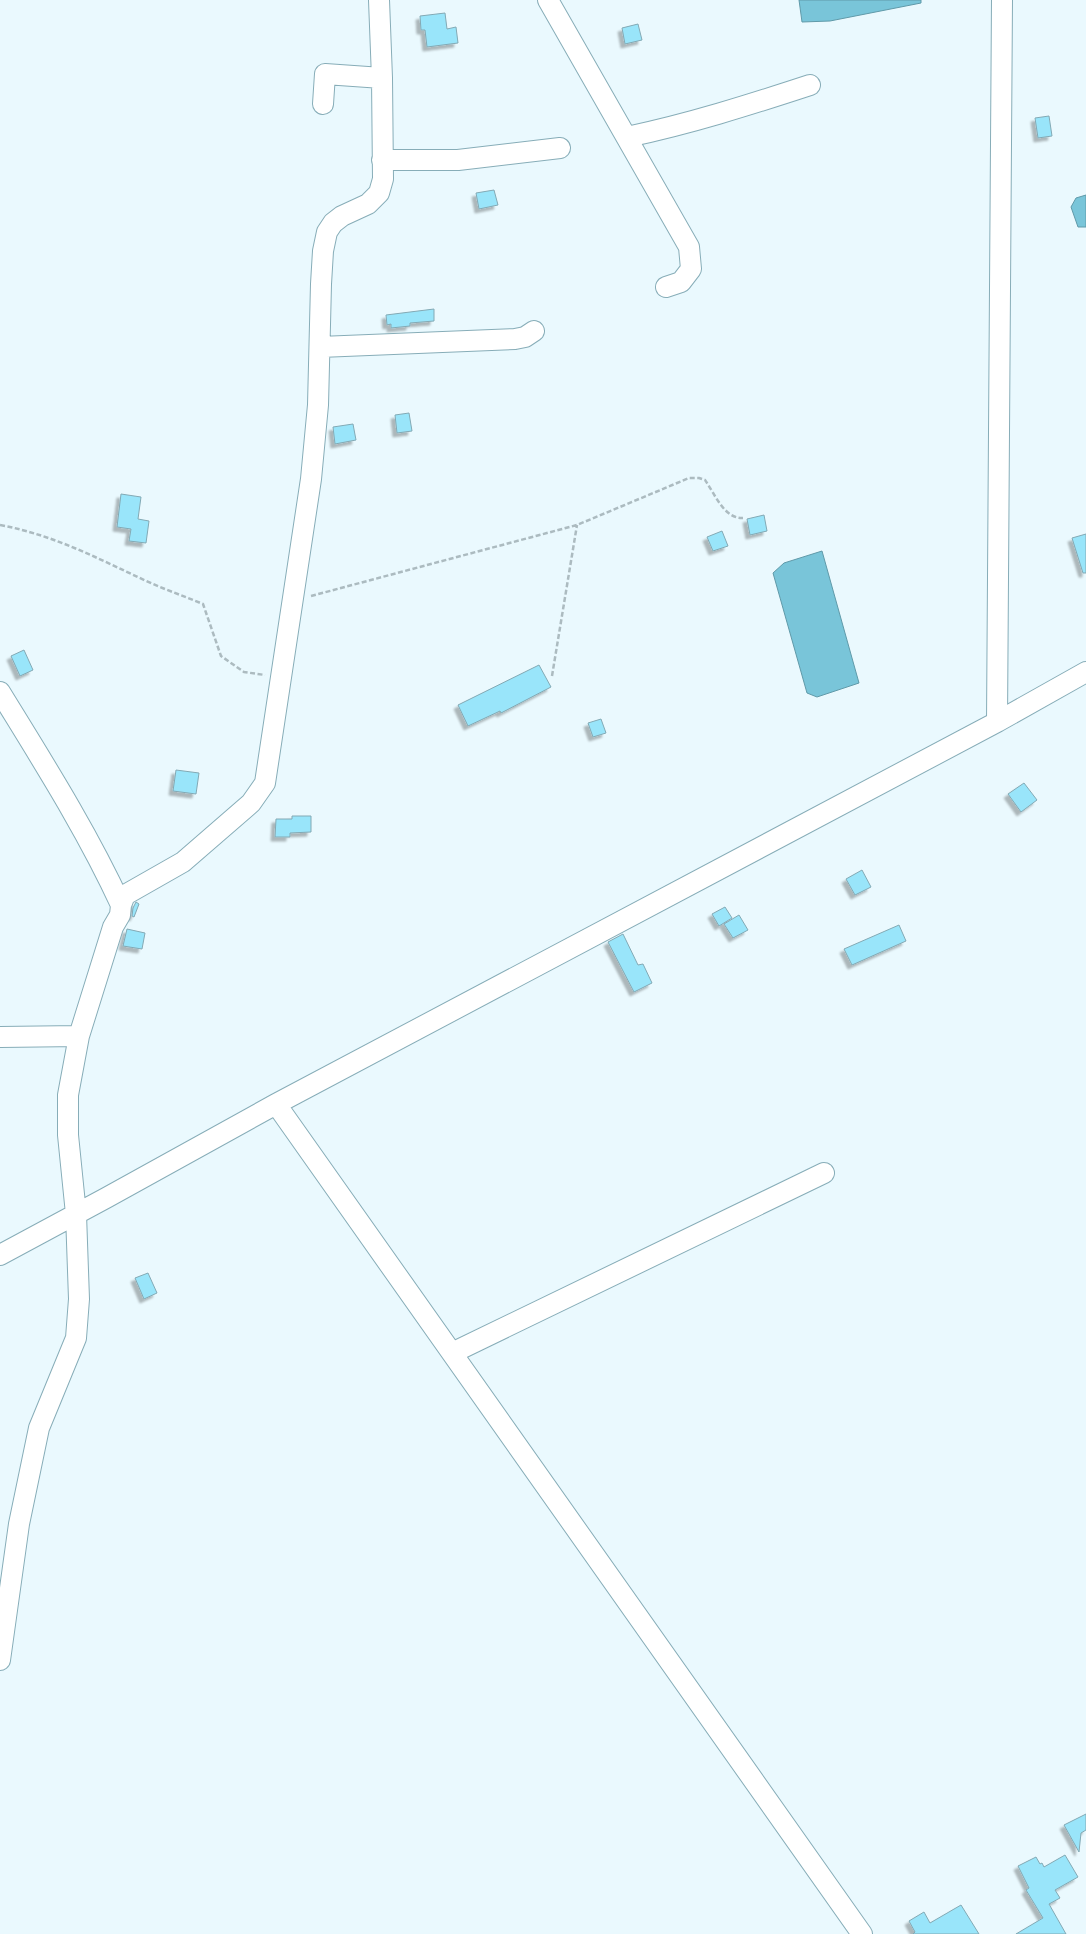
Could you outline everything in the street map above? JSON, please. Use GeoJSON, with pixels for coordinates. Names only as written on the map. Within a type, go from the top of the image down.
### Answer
{"type":"FeatureCollection","features":[{"type":"Feature","properties":{"kind":"street"},"geometry":{"type":"LineString","coordinates":[[0,1660],[18,1524],[39,1428],[76,1338],[91,1207],[68,1135],[68,1095],[79,1036],[113,926],[120,915],[125,895],[183,862],[251,803],[265,783],[311,480],[318,405],[323,251],[327,232],[334,223],[342,216],[368,204],[379,193],[383,179],[379,0]]}},
{"type":"Feature","properties":{"kind":"street"},"geometry":{"type":"LineString","coordinates":[[548,0],[689,247],[691,269],[681,282],[666,287]]}},
{"type":"Feature","properties":{"kind":"street"},"geometry":{"type":"LineString","coordinates":[[997,722],[1002,0]]}},
{"type":"Feature","properties":{"kind":"street"},"geometry":{"type":"LineString","coordinates":[[323,104],[325,74],[382,78]]}},
{"type":"Feature","properties":{"kind":"street"},"geometry":{"type":"LineString","coordinates":[[626,137],[672,128],[726,113],[810,85]]}},
{"type":"Feature","properties":{"kind":"street"},"geometry":{"type":"LineString","coordinates":[[382,160],[458,160],[560,148]]}},
{"type":"Feature","properties":{"kind":"street"},"geometry":{"type":"LineString","coordinates":[[320,347],[515,339],[525,337],[534,331]]}},
{"type":"Feature","properties":{"kind":"street"},"geometry":{"type":"LineString","coordinates":[[0,1255],[91,1207],[276,1104],[997,722],[1086,672]]}},
{"type":"Feature","properties":{"kind":"street"},"geometry":{"type":"LineString","coordinates":[[0,692],[71,809],[107,874],[121,905]]}},
{"type":"Feature","properties":{"kind":"street"},"geometry":{"type":"LineString","coordinates":[[0,1037],[79,1036]]}},
{"type":"Feature","properties":{"kind":"street"},"geometry":{"type":"LineString","coordinates":[[276,1104],[862,1934]]}},
{"type":"Feature","properties":{"kind":"street"},"geometry":{"type":"LineString","coordinates":[[452,1353],[824,1173]]}},
{"type":"Feature","properties":{"kind":"path"},"geometry":{"type":"LineString","coordinates":[[293,601],[577,525],[689,478],[705,480],[729,516],[743,518]]}},
{"type":"Feature","properties":{"kind":"path"},"geometry":{"type":"LineString","coordinates":[[0,525],[31,531],[73,546],[153,584],[203,604],[221,656],[244,672],[282,677]]}},
{"type":"Feature","properties":{"kind":"path"},"geometry":{"type":"LineString","coordinates":[[552,676],[577,525]]}},
{"type":"Feature","properties":{"kind":"water"},"geometry":{"type":"Polygon","coordinates":[[[799,0],[921,0],[921,3],[830,21],[802,22],[799,0]]]}},
{"type":"Feature","properties":{"kind":"water"},"geometry":{"type":"Polygon","coordinates":[[[1086,195],[1086,227],[1078,227],[1071,207],[1076,198],[1086,195]]]}},
{"type":"Feature","properties":{"kind":"water"},"geometry":{"type":"Polygon","coordinates":[[[822,551],[859,683],[817,697],[807,693],[773,573],[784,563],[822,551]]]}},
{"type":"Feature","properties":{"kind":"building"},"geometry":{"type":"Polygon","coordinates":[[[445,13],[447,29],[456,27],[458,43],[427,47],[425,30],[421,30],[420,16],[445,13]]]}},
{"type":"Feature","properties":{"kind":"building"},"geometry":{"type":"Polygon","coordinates":[[[638,24],[642,40],[625,44],[622,28],[638,24]]]}},
{"type":"Feature","properties":{"kind":"building"},"geometry":{"type":"Polygon","coordinates":[[[1049,116],[1052,136],[1038,138],[1035,118],[1049,116]]]}},
{"type":"Feature","properties":{"kind":"building"},"geometry":{"type":"Polygon","coordinates":[[[494,190],[498,205],[479,209],[476,193],[494,190]]]}},
{"type":"Feature","properties":{"kind":"building"},"geometry":{"type":"Polygon","coordinates":[[[434,309],[434,321],[410,323],[410,326],[391,328],[391,324],[387,325],[386,315],[434,309]]]}},
{"type":"Feature","properties":{"kind":"building"},"geometry":{"type":"Polygon","coordinates":[[[409,413],[412,431],[397,433],[395,415],[409,413]]]}},
{"type":"Feature","properties":{"kind":"building"},"geometry":{"type":"Polygon","coordinates":[[[353,424],[356,440],[335,444],[333,427],[353,424]]]}},
{"type":"Feature","properties":{"kind":"building"},"geometry":{"type":"Polygon","coordinates":[[[121,494],[141,497],[138,519],[149,521],[146,543],[129,541],[131,529],[117,527],[121,494]]]}},
{"type":"Feature","properties":{"kind":"building"},"geometry":{"type":"Polygon","coordinates":[[[764,515],[767,531],[750,535],[747,519],[764,515]]]}},
{"type":"Feature","properties":{"kind":"building"},"geometry":{"type":"Polygon","coordinates":[[[722,531],[728,546],[713,551],[707,537],[722,531]]]}},
{"type":"Feature","properties":{"kind":"building"},"geometry":{"type":"Polygon","coordinates":[[[1086,534],[1086,573],[1083,573],[1072,538],[1086,534]]]}},
{"type":"Feature","properties":{"kind":"building"},"geometry":{"type":"Polygon","coordinates":[[[24,650],[33,670],[20,676],[11,656],[24,650]]]}},
{"type":"Feature","properties":{"kind":"building"},"geometry":{"type":"Polygon","coordinates":[[[539,665],[551,687],[501,713],[500,711],[468,726],[458,705],[539,665]]]}},
{"type":"Feature","properties":{"kind":"building"},"geometry":{"type":"Polygon","coordinates":[[[601,719],[606,733],[593,737],[588,723],[601,719]]]}},
{"type":"Feature","properties":{"kind":"building"},"geometry":{"type":"Polygon","coordinates":[[[176,770],[199,773],[196,794],[173,791],[176,770]]]}},
{"type":"Feature","properties":{"kind":"building"},"geometry":{"type":"Polygon","coordinates":[[[1024,783],[1037,800],[1021,812],[1008,794],[1024,783]]]}},
{"type":"Feature","properties":{"kind":"building"},"geometry":{"type":"Polygon","coordinates":[[[292,816],[311,816],[311,832],[290,833],[290,837],[275,837],[276,819],[292,819],[292,816]]]}},
{"type":"Feature","properties":{"kind":"building"},"geometry":{"type":"Polygon","coordinates":[[[862,870],[871,887],[855,895],[846,879],[862,870]]]}},
{"type":"Feature","properties":{"kind":"building"},"geometry":{"type":"Polygon","coordinates":[[[136,902],[139,904],[134,917],[132,916],[133,908],[136,902]]]}},
{"type":"Feature","properties":{"kind":"building"},"geometry":{"type":"Polygon","coordinates":[[[725,907],[732,918],[719,926],[712,914],[725,907]]]}},
{"type":"Feature","properties":{"kind":"building"},"geometry":{"type":"Polygon","coordinates":[[[739,915],[748,930],[733,938],[724,924],[739,915]]]}},
{"type":"Feature","properties":{"kind":"building"},"geometry":{"type":"Polygon","coordinates":[[[899,925],[906,941],[852,965],[844,949],[899,925]]]}},
{"type":"Feature","properties":{"kind":"building"},"geometry":{"type":"Polygon","coordinates":[[[127,929],[145,933],[142,949],[123,946],[127,929]]]}},
{"type":"Feature","properties":{"kind":"building"},"geometry":{"type":"Polygon","coordinates":[[[623,934],[638,965],[643,964],[652,983],[634,992],[608,942],[623,934]]]}},
{"type":"Feature","properties":{"kind":"building"},"geometry":{"type":"Polygon","coordinates":[[[148,1273],[157,1293],[144,1299],[135,1278],[148,1273]]]}},
{"type":"Feature","properties":{"kind":"building"},"geometry":{"type":"Polygon","coordinates":[[[1086,1814],[1086,1830],[1081,1833],[1079,1852],[1064,1825],[1086,1814]]]}},
{"type":"Feature","properties":{"kind":"building"},"geometry":{"type":"Polygon","coordinates":[[[1065,1855],[1078,1877],[1055,1890],[1060,1898],[1049,1904],[1066,1934],[1016,1934],[1043,1918],[1026,1890],[1029,1888],[1018,1866],[1036,1857],[1044,1867],[1065,1855]]]}},
{"type":"Feature","properties":{"kind":"building"},"geometry":{"type":"Polygon","coordinates":[[[961,1905],[979,1934],[913,1934],[915,1932],[909,1921],[924,1912],[930,1923],[961,1905]]]}}]}
